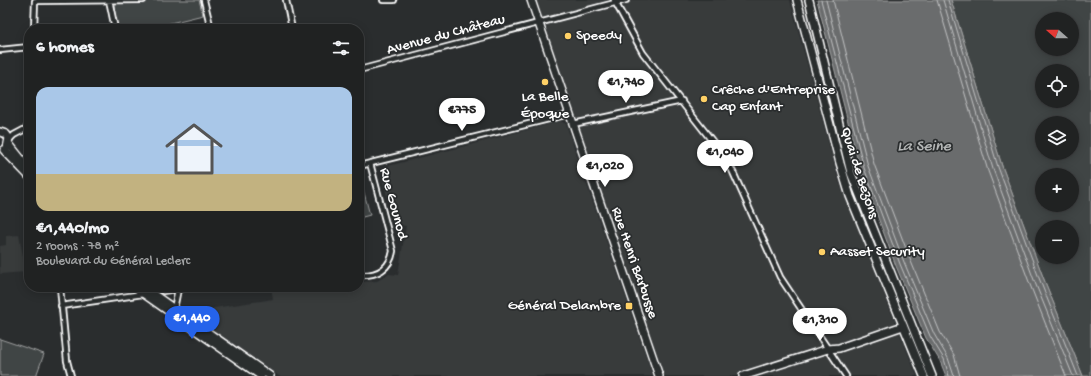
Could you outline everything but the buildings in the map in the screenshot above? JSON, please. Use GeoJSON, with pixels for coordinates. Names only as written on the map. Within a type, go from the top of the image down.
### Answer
{"type":"FeatureCollection","features":[{"type":"Feature","properties":{"kind":"street"},"geometry":{"type":"LineString","coordinates":[[109,0],[114,24]]}},
{"type":"Feature","properties":{"kind":"street"},"geometry":{"type":"LineString","coordinates":[[34,24],[35,1],[144,0]]}},
{"type":"Feature","properties":{"kind":"street"},"geometry":{"type":"LineString","coordinates":[[204,0],[210,24]]}},
{"type":"Feature","properties":{"kind":"street"},"geometry":{"type":"LineString","coordinates":[[286,0],[291,24]]}},
{"type":"Feature","properties":{"kind":"street"},"geometry":{"type":"LineString","coordinates":[[383,0],[394,0]]}},
{"type":"Feature","properties":{"kind":"street","name":"Rue Henri Barbusse"},"geometry":{"type":"LineString","coordinates":[[531,0],[658,376]]}},
{"type":"Feature","properties":{"kind":"street","name":"Avenue du Château"},"geometry":{"type":"LineString","coordinates":[[364,69],[539,23],[614,1],[626,0]]}},
{"type":"Feature","properties":{"kind":"street","name":"Quai de Bezons"},"geometry":{"type":"LineString","coordinates":[[797,0],[850,196],[907,324]]}},
{"type":"Feature","properties":{"kind":"street","name":"Quai de Bezons"},"geometry":{"type":"LineString","coordinates":[[809,0],[851,173],[904,306],[907,324]]}},
{"type":"Feature","properties":{"kind":"street"},"geometry":{"type":"LineString","coordinates":[[614,1],[643,53],[682,101],[720,151],[732,170],[780,277],[846,376]]}},
{"type":"Feature","properties":{"kind":"street"},"geometry":{"type":"LineString","coordinates":[[0,50],[24,48]]}},
{"type":"Feature","properties":{"kind":"street"},"geometry":{"type":"LineString","coordinates":[[573,124],[682,101]]}},
{"type":"Feature","properties":{"kind":"street"},"geometry":{"type":"LineString","coordinates":[[364,165],[569,114]]}},
{"type":"Feature","properties":{"kind":"street"},"geometry":{"type":"LineString","coordinates":[[5,136],[24,129]]}},
{"type":"Feature","properties":{"kind":"street"},"geometry":{"type":"LineString","coordinates":[[5,136],[2,150],[24,171]]}},
{"type":"Feature","properties":{"kind":"street"},"geometry":{"type":"LineString","coordinates":[[5,136],[24,162]]}},
{"type":"Feature","properties":{"kind":"street","name":"Rue Gounod"},"geometry":{"type":"LineString","coordinates":[[364,275],[370,276],[380,272],[389,263],[393,251],[370,163]]}},
{"type":"Feature","properties":{"kind":"street"},"geometry":{"type":"LineString","coordinates":[[60,292],[67,361],[70,376]]}},
{"type":"Feature","properties":{"kind":"street"},"geometry":{"type":"LineString","coordinates":[[61,306],[138,292]]}},
{"type":"Feature","properties":{"kind":"street"},"geometry":{"type":"LineString","coordinates":[[144,292],[262,376]]}},
{"type":"Feature","properties":{"kind":"street"},"geometry":{"type":"LineString","coordinates":[[145,292],[174,309],[270,376]]}},
{"type":"Feature","properties":{"kind":"street"},"geometry":{"type":"LineString","coordinates":[[174,309],[177,292]]}},
{"type":"Feature","properties":{"kind":"street"},"geometry":{"type":"LineString","coordinates":[[907,324],[915,335],[932,376]]}},
{"type":"Feature","properties":{"kind":"street"},"geometry":{"type":"LineString","coordinates":[[743,376],[828,349],[839,348],[907,324]]}},
{"type":"Feature","properties":{"kind":"street"},"geometry":{"type":"LineString","coordinates":[[907,324],[924,376]]}},
{"type":"Feature","properties":{"kind":"shaded area"},"geometry":{"type":"Polygon","coordinates":[[[144,0],[199,0],[203,15],[166,24],[116,24],[114,3],[144,2],[144,0]]]}},
{"type":"Feature","properties":{"kind":"shaded area"},"geometry":{"type":"Polygon","coordinates":[[[536,0],[790,0],[839,181],[917,376],[664,376],[536,0]]]}},
{"type":"Feature","properties":{"kind":"shaded area"},"geometry":{"type":"Polygon","coordinates":[[[951,0],[1091,0],[1091,376],[1083,376],[1038,264],[1079,264],[1079,220],[1035,220],[1035,255],[1002,166],[951,0]]]}},
{"type":"Feature","properties":{"kind":"shaded area"},"geometry":{"type":"Polygon","coordinates":[[[561,121],[566,124],[653,376],[279,376],[188,312],[273,299],[272,292],[364,292],[364,282],[377,281],[389,274],[398,275],[406,226],[395,224],[382,178],[388,166],[561,121]]]}},
{"type":"Feature","properties":{"kind":"shaded area"},"geometry":{"type":"Polygon","coordinates":[[[364,193],[370,215],[364,217],[364,193]]]}},
{"type":"Feature","properties":{"kind":"shaded area"},"geometry":{"type":"Polygon","coordinates":[[[19,235],[24,261],[24,272],[0,274],[0,246],[6,245],[6,236],[19,235]]]}},
{"type":"Feature","properties":{"kind":"shaded area"},"geometry":{"type":"Polygon","coordinates":[[[0,339],[44,354],[36,376],[0,376],[0,339]]]}},
{"type":"Feature","properties":{"kind":"water","name":"La Seine"},"geometry":{"type":"Polygon","coordinates":[[[817,0],[951,0],[1002,166],[1035,255],[1035,264],[1038,264],[1083,376],[946,376],[940,361],[926,338],[896,266],[860,169],[817,0]]]}},
{"type":"Feature","properties":{"kind":"place","name":"Speedy"},"geometry":{"type":"Point","coordinates":[568,36]}},
{"type":"Feature","properties":{"kind":"place","name":"La Belle Époque"},"geometry":{"type":"Point","coordinates":[545,82]}},
{"type":"Feature","properties":{"kind":"place","name":"Crêche d'Entreprise Cap Enfant"},"geometry":{"type":"Point","coordinates":[704,99]}},
{"type":"Feature","properties":{"kind":"place","name":"Aasset Security"},"geometry":{"type":"Point","coordinates":[822,252]}},
{"type":"Feature","properties":{"kind":"place","name":"Général Delambre"},"geometry":{"type":"Point","coordinates":[629,306]}}]}
